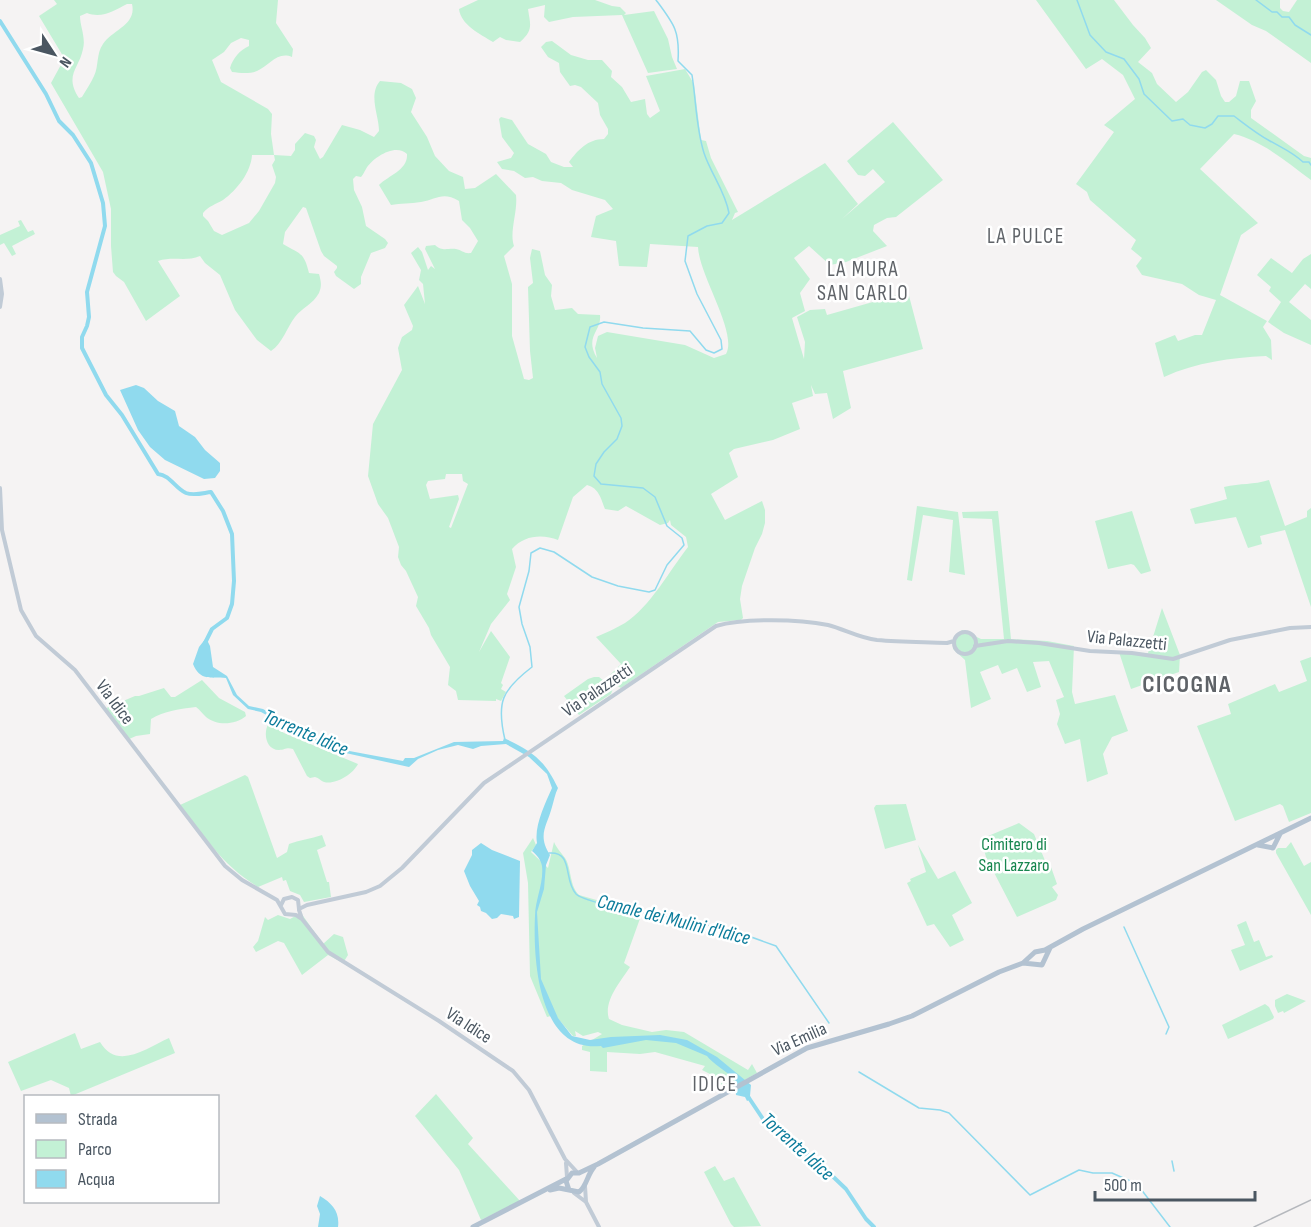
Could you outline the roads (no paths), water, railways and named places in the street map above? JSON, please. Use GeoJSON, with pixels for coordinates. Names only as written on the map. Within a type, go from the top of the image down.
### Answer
{"type":"FeatureCollection","features":[{"type":"Feature","properties":{"kind":"main road"},"geometry":{"type":"LineString","coordinates":[[0,279],[2,294],[0,307]]}},
{"type":"Feature","properties":{"kind":"main road","name":"Via Idice"},"geometry":{"type":"LineString","coordinates":[[0,488],[2,530],[21,610],[31,629],[45,645],[75,670],[225,866],[242,880],[274,898],[285,914],[302,919]]}},
{"type":"Feature","properties":{"kind":"main road","name":"Via Palazzetti"},"geometry":{"type":"LineString","coordinates":[[299,910],[307,905],[366,892],[386,882],[473,793],[512,764],[716,626],[804,621],[828,625],[876,640],[947,643],[954,641],[958,635],[967,633],[985,643]]}},
{"type":"Feature","properties":{"kind":"main road","name":"Via Palazzetti"},"geometry":{"type":"LineString","coordinates":[[947,643],[965,654],[972,652],[975,646],[985,643],[1039,643],[1090,651],[1132,653],[1173,659],[1230,640],[1311,625]]}},
{"type":"Feature","properties":{"kind":"main road"},"geometry":{"type":"LineString","coordinates":[[975,639],[975,646]]}},
{"type":"Feature","properties":{"kind":"main road"},"geometry":{"type":"LineString","coordinates":[[954,641],[955,647]]}},
{"type":"Feature","properties":{"kind":"main road","name":"Via Emilia"},"geometry":{"type":"LineString","coordinates":[[473,1227],[597,1164],[814,1045],[912,1016],[999,972],[1023,963],[1035,951],[1051,947],[1274,839],[1311,818]]}},
{"type":"Feature","properties":{"kind":"main road","name":"Via Emilia"},"geometry":{"type":"LineString","coordinates":[[1265,843],[1269,849],[1273,848],[1274,839]]}},
{"type":"Feature","properties":{"kind":"main road","name":"Via Idice"},"geometry":{"type":"LineString","coordinates":[[274,898],[292,897],[299,902],[302,919],[328,952],[505,1064],[523,1081],[565,1159],[578,1173]]}},
{"type":"Feature","properties":{"kind":"main road"},"geometry":{"type":"LineString","coordinates":[[281,906],[284,899]]}},
{"type":"Feature","properties":{"kind":"main road"},"geometry":{"type":"LineString","coordinates":[[299,902],[307,905]]}},
{"type":"Feature","properties":{"kind":"main road"},"geometry":{"type":"LineString","coordinates":[[294,915],[299,910]]}},
{"type":"Feature","properties":{"kind":"main road"},"geometry":{"type":"LineString","coordinates":[[1031,957],[1033,964],[1040,966],[1045,962],[1051,947]]}},
{"type":"Feature","properties":{"kind":"main road"},"geometry":{"type":"LineString","coordinates":[[1041,951],[1046,958]]}},
{"type":"Feature","properties":{"kind":"main road","name":"Via Emilia"},"geometry":{"type":"LineString","coordinates":[[1023,963],[1033,964]]}},
{"type":"Feature","properties":{"kind":"main road","name":"Via Idice"},"geometry":{"type":"LineString","coordinates":[[565,1159],[567,1178]]}},
{"type":"Feature","properties":{"kind":"main road"},"geometry":{"type":"LineString","coordinates":[[585,1184],[590,1172],[597,1164]]}},
{"type":"Feature","properties":{"kind":"main road"},"geometry":{"type":"LineString","coordinates":[[578,1173],[583,1176],[586,1202],[599,1227]]}},
{"type":"Feature","properties":{"kind":"main road"},"geometry":{"type":"LineString","coordinates":[[567,1178],[566,1186],[586,1202]]}},
{"type":"Feature","properties":{"kind":"main road","name":"Via Emilia"},"geometry":{"type":"LineString","coordinates":[[545,1191],[559,1188],[579,1192],[585,1184]]}},
{"type":"Feature","properties":{"kind":"water"},"geometry":{"type":"Polygon","coordinates":[[[136,385],[144,388],[158,401],[175,411],[179,426],[195,437],[205,450],[220,463],[220,471],[215,478],[204,479],[165,460],[150,447],[138,430],[120,390],[136,385]]]}},
{"type":"Feature","properties":{"kind":"water"},"geometry":{"type":"Polygon","coordinates":[[[206,638],[210,646],[213,667],[227,676],[237,695],[249,706],[263,709],[298,729],[344,750],[403,761],[405,758],[414,758],[454,742],[503,741],[504,738],[536,757],[548,770],[558,788],[544,831],[544,842],[550,855],[537,912],[541,979],[558,1018],[572,1036],[590,1040],[660,1035],[687,1040],[717,1057],[751,1085],[751,1099],[747,1101],[745,1097],[736,1095],[735,1079],[707,1056],[676,1043],[646,1040],[603,1048],[580,1044],[564,1035],[552,1020],[538,978],[535,910],[541,885],[542,866],[532,851],[537,843],[537,829],[552,788],[547,774],[529,757],[506,744],[473,749],[458,745],[438,750],[418,759],[409,767],[341,752],[261,712],[248,709],[233,695],[226,678],[202,676],[193,664],[199,647],[206,638]]]}},
{"type":"Feature","properties":{"kind":"water"},"geometry":{"type":"Polygon","coordinates":[[[481,843],[520,861],[519,917],[514,919],[513,916],[501,914],[492,919],[477,905],[479,901],[464,871],[472,850],[481,843]]]}},
{"type":"Feature","properties":{"kind":"water"},"geometry":{"type":"Polygon","coordinates":[[[320,1196],[334,1208],[338,1217],[338,1227],[318,1227],[320,1214],[317,1206],[320,1196]]]}},
{"type":"Feature","properties":{"kind":"waterway"},"geometry":{"type":"LineString","coordinates":[[505,740],[501,716],[504,698],[514,683],[532,667],[530,647],[519,607],[529,571],[531,553],[540,548],[554,552],[592,577],[618,586],[649,592],[655,590],[667,565],[684,545],[682,538],[667,526],[655,497],[643,488],[601,484],[594,476],[596,464],[617,439],[622,426],[621,418],[602,384],[600,372],[585,347],[590,327],[604,322],[643,328],[690,331],[706,350],[714,353],[722,349],[721,340],[697,294],[685,261],[688,236],[707,226],[722,223],[729,213],[701,143],[692,75],[678,61],[677,35],[656,0]]}},
{"type":"Feature","properties":{"kind":"waterway"},"geometry":{"type":"LineString","coordinates":[[1077,0],[1090,35],[1106,52],[1124,59],[1139,79],[1144,94],[1172,121],[1183,119],[1190,125],[1205,128],[1212,124],[1218,116],[1234,116],[1311,165]]}},
{"type":"Feature","properties":{"kind":"waterway"},"geometry":{"type":"LineString","coordinates":[[1256,0],[1272,12],[1277,12],[1282,17],[1289,17],[1295,25],[1311,35]]}},
{"type":"Feature","properties":{"kind":"waterway","name":"Torrente Idice"},"geometry":{"type":"LineString","coordinates":[[0,21],[46,94],[59,121],[73,135],[91,163],[103,203],[105,226],[87,292],[89,317],[82,337],[82,348],[106,395],[122,415],[158,474],[166,477],[186,493],[211,492],[223,511],[232,534],[234,581],[232,604],[227,618],[212,629],[205,643]]}},
{"type":"Feature","properties":{"kind":"waterway","name":"Canale dei Mulini d'Idice"},"geometry":{"type":"LineString","coordinates":[[549,853],[562,857],[572,888],[576,894],[591,901],[665,917],[672,916],[680,921],[729,929],[776,946],[829,1023]]}},
{"type":"Feature","properties":{"kind":"waterway"},"geometry":{"type":"LineString","coordinates":[[1124,927],[1169,1027],[1166,1034]]}},
{"type":"Feature","properties":{"kind":"waterway","name":"Canale dei Mulini d'Idice"},"geometry":{"type":"LineString","coordinates":[[859,1072],[919,1108],[949,1113],[1030,1195],[1079,1170],[1112,1173],[1137,1184],[1170,1227]]}},
{"type":"Feature","properties":{"kind":"waterway","name":"Torrente Idice"},"geometry":{"type":"LineString","coordinates":[[747,1095],[763,1119],[846,1189],[874,1227]]}},
{"type":"Feature","properties":{"kind":"waterway"},"geometry":{"type":"LineString","coordinates":[[1172,1161],[1174,1171]]}},
{"type":"Feature","properties":{"kind":"railway"},"geometry":{"type":"LineString","coordinates":[[1254,1227],[1311,1200]]}},
{"type":"Feature","properties":{"kind":"district","name":"LA PULCE"},"geometry":{"type":"Point","coordinates":[1026,236]}},
{"type":"Feature","properties":{"kind":"district","name":"LA MURA SAN CARLO"},"geometry":{"type":"Point","coordinates":[863,281]}},
{"type":"Feature","properties":{"kind":"district","name":"CICOGNA"},"geometry":{"type":"Point","coordinates":[1187,684]}},
{"type":"Feature","properties":{"kind":"district","name":"IDICE"},"geometry":{"type":"Point","coordinates":[715,1084]}},
{"type":"Feature","properties":{"kind":"park label","name":"Cimitero di San Lazzaro"},"geometry":{"type":"Point","coordinates":[1014,854]}}]}
